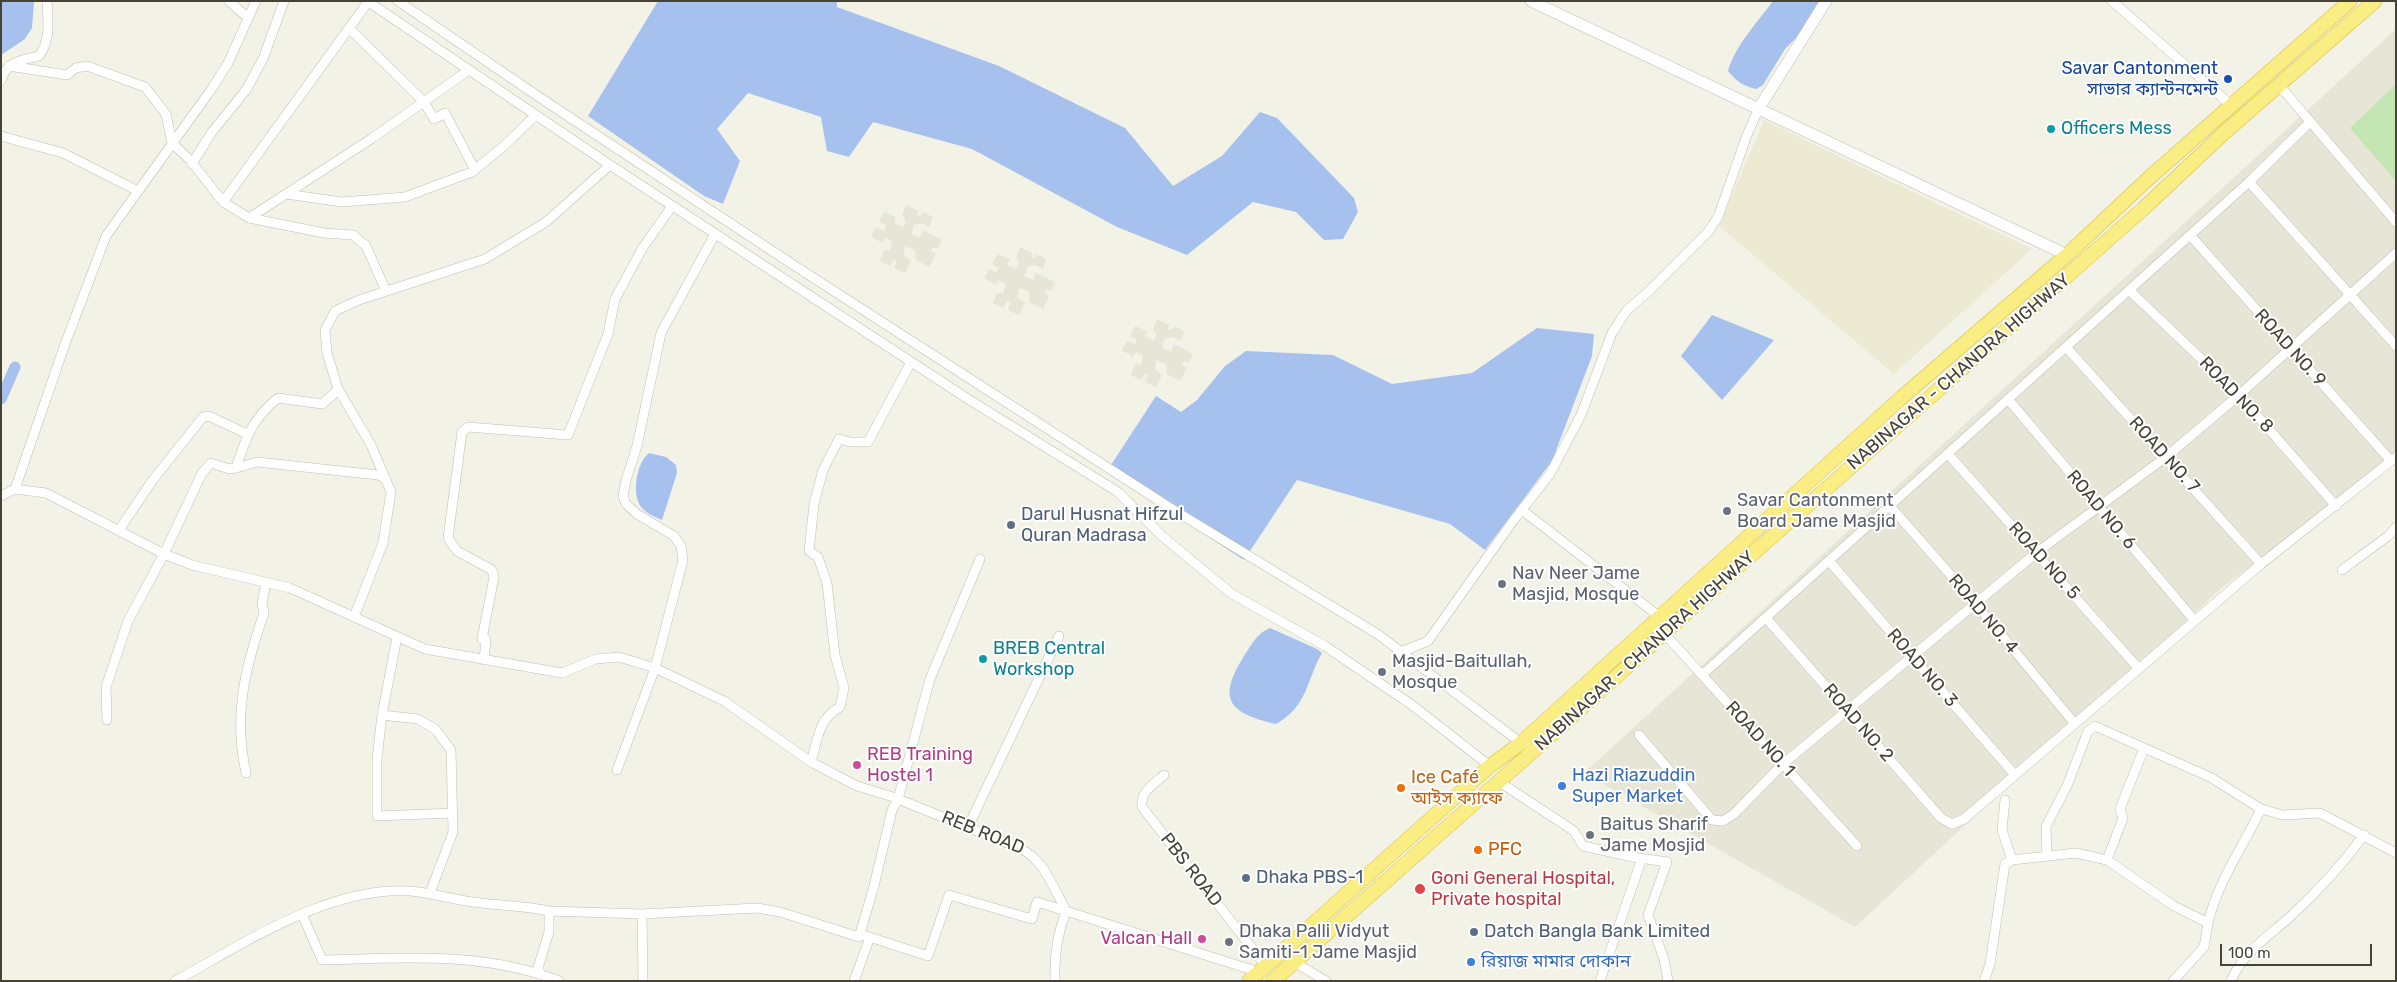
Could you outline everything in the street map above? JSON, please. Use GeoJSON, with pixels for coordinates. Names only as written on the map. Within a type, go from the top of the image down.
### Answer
{"type":"FeatureCollection","features":[{"type":"Feature","properties":{"kind":"highway","name":"NABINAGAR - CHANDRA HIGHWAY"},"geometry":{"type":"LineString","coordinates":[[1258,973],[1490,766],[1521,743],[1900,398],[2066,255],[2350,1]]}},
{"type":"Feature","properties":{"kind":"highway","name":"NABINAGAR - CHANDRA HIGHWAY"},"geometry":{"type":"LineString","coordinates":[[1273,981],[2375,1]]}},
{"type":"Feature","properties":{"kind":"street"},"geometry":{"type":"LineString","coordinates":[[1,82],[9,66],[16,60],[39,56],[46,48],[48,34],[47,1]]}},
{"type":"Feature","properties":{"kind":"street"},"geometry":{"type":"LineString","coordinates":[[229,1],[248,18]]}},
{"type":"Feature","properties":{"kind":"street"},"geometry":{"type":"LineString","coordinates":[[1,496],[15,489],[64,347],[106,236],[213,87],[228,62],[256,1]]}},
{"type":"Feature","properties":{"kind":"street"},"geometry":{"type":"LineString","coordinates":[[192,164],[212,132],[246,90],[263,59],[284,1]]}},
{"type":"Feature","properties":{"kind":"street"},"geometry":{"type":"LineString","coordinates":[[398,1],[545,101],[800,269],[1172,510],[1379,635],[1521,743]]}},
{"type":"Feature","properties":{"kind":"street"},"geometry":{"type":"LineString","coordinates":[[1531,1],[2066,255]]}},
{"type":"Feature","properties":{"kind":"street"},"geometry":{"type":"LineString","coordinates":[[1401,652],[1428,640],[1550,474],[1581,415],[1612,333],[1627,310],[1647,294],[1708,232],[1718,217],[1747,135],[1759,108],[1826,1]]}},
{"type":"Feature","properties":{"kind":"street"},"geometry":{"type":"LineString","coordinates":[[2112,1],[2231,106]]}},
{"type":"Feature","properties":{"kind":"street"},"geometry":{"type":"LineString","coordinates":[[222,202],[367,2],[610,165],[911,362],[1118,492],[1162,536],[1232,594],[1325,646],[1412,705],[1490,766]]}},
{"type":"Feature","properties":{"kind":"street"},"geometry":{"type":"LineString","coordinates":[[349,28],[424,102],[434,119],[446,113],[475,170]]}},
{"type":"Feature","properties":{"kind":"street"},"geometry":{"type":"LineString","coordinates":[[9,66],[66,75],[76,68],[87,66],[145,87],[166,114],[172,143],[192,164],[222,202],[249,218],[324,233],[353,236],[366,246],[386,291]]}},
{"type":"Feature","properties":{"kind":"street"},"geometry":{"type":"LineString","coordinates":[[249,218],[469,70]]}},
{"type":"Feature","properties":{"kind":"street"},"geometry":{"type":"LineString","coordinates":[[2279,85],[2396,222]]}},
{"type":"Feature","properties":{"kind":"street"},"geometry":{"type":"LineString","coordinates":[[286,194],[342,202],[405,197],[475,170],[505,145],[536,115]]}},
{"type":"Feature","properties":{"kind":"street"},"geometry":{"type":"LineString","coordinates":[[1702,675],[2249,182],[2310,122]]}},
{"type":"Feature","properties":{"kind":"street"},"geometry":{"type":"LineString","coordinates":[[1,136],[63,153],[138,191]]}},
{"type":"Feature","properties":{"kind":"street"},"geometry":{"type":"LineString","coordinates":[[354,618],[383,544],[391,492],[371,446],[338,390],[328,353],[325,330],[335,311],[359,300],[485,258],[546,222],[610,165]]}},
{"type":"Feature","properties":{"kind":"street"},"geometry":{"type":"LineString","coordinates":[[2249,182],[2349,296],[2396,346]]}},
{"type":"Feature","properties":{"kind":"street"},"geometry":{"type":"LineString","coordinates":[[484,660],[486,639],[482,639],[494,577],[492,570],[457,551],[448,538],[462,432],[468,427],[568,435],[608,334],[615,299],[642,249],[672,206]]}},
{"type":"Feature","properties":{"kind":"street"},"geometry":{"type":"LineString","coordinates":[[617,770],[655,668],[683,560],[681,546],[674,536],[637,514],[626,504],[623,496],[637,446],[661,334],[715,234]]}},
{"type":"Feature","properties":{"kind":"street","name":"ROAD NO. 9"},"geometry":{"type":"LineString","coordinates":[[2190,235],[2291,350],[2394,459]]}},
{"type":"Feature","properties":{"kind":"street"},"geometry":{"type":"LineString","coordinates":[[1639,735],[1712,820],[1723,821],[1734,814],[1783,764],[1975,603],[2036,553],[2166,457],[2240,395],[2396,253]]}},
{"type":"Feature","properties":{"kind":"street","name":"ROAD NO. 8"},"geometry":{"type":"LineString","coordinates":[[2129,290],[2240,395],[2336,506]]}},
{"type":"Feature","properties":{"kind":"street","name":"ROAD NO. 7"},"geometry":{"type":"LineString","coordinates":[[2066,347],[2261,564]]}},
{"type":"Feature","properties":{"kind":"street"},"geometry":{"type":"LineString","coordinates":[[811,762],[822,725],[828,713],[840,707],[844,688],[835,654],[827,583],[818,557],[809,551],[814,504],[823,470],[839,439],[850,442],[868,442],[911,362]]}},
{"type":"Feature","properties":{"kind":"street"},"geometry":{"type":"LineString","coordinates":[[236,468],[247,434],[261,412],[278,398],[322,404],[338,390]]}},
{"type":"Feature","properties":{"kind":"street","name":"ROAD NO. 6"},"geometry":{"type":"LineString","coordinates":[[2008,399],[2194,620]]}},
{"type":"Feature","properties":{"kind":"street"},"geometry":{"type":"LineString","coordinates":[[119,530],[152,481],[203,417],[209,416],[247,434]]}},
{"type":"Feature","properties":{"kind":"street","name":"ROAD NO. 5"},"geometry":{"type":"LineString","coordinates":[[1948,454],[2139,668]]}},
{"type":"Feature","properties":{"kind":"street"},"geometry":{"type":"LineString","coordinates":[[2015,775],[2261,564],[2394,459]]}},
{"type":"Feature","properties":{"kind":"street"},"geometry":{"type":"LineString","coordinates":[[107,720],[106,688],[128,621],[164,554],[202,473],[211,463],[229,469],[257,462],[378,475],[386,479]]}},
{"type":"Feature","properties":{"kind":"street","name":"REB ROAD"},"geometry":{"type":"LineString","coordinates":[[15,489],[46,493],[164,554],[192,565],[290,588],[425,649],[562,673],[596,659],[619,658],[655,668],[724,701],[811,762],[857,786],[898,799],[1018,846],[1032,854],[1048,877],[1066,911]]}},
{"type":"Feature","properties":{"kind":"street","name":"ROAD NO. 4"},"geometry":{"type":"LineString","coordinates":[[1890,506],[1975,603],[2075,724]]}},
{"type":"Feature","properties":{"kind":"street"},"geometry":{"type":"LineString","coordinates":[[1522,510],[1660,617]]}},
{"type":"Feature","properties":{"kind":"street"},"geometry":{"type":"LineString","coordinates":[[2342,570],[2388,536],[2396,527]]}},
{"type":"Feature","properties":{"kind":"street"},"geometry":{"type":"LineString","coordinates":[[860,934],[874,886],[892,810],[898,799],[930,679],[980,559]]}},
{"type":"Feature","properties":{"kind":"street","name":"ROAD NO. 3"},"geometry":{"type":"LineString","coordinates":[[1829,561],[2015,775]]}},
{"type":"Feature","properties":{"kind":"street"},"geometry":{"type":"LineString","coordinates":[[246,773],[241,752],[240,700],[264,613],[262,604],[266,582]]}},
{"type":"Feature","properties":{"kind":"street","name":"ROAD NO. 2"},"geometry":{"type":"LineString","coordinates":[[1766,618],[1941,818],[1952,824],[1964,819],[2015,775]]}},
{"type":"Feature","properties":{"kind":"street","name":"ROAD NO. 1"},"geometry":{"type":"LineString","coordinates":[[1664,633],[1857,846]]}},
{"type":"Feature","properties":{"kind":"street"},"geometry":{"type":"LineString","coordinates":[[968,827],[1059,636]]}},
{"type":"Feature","properties":{"kind":"street"},"geometry":{"type":"LineString","coordinates":[[397,637],[382,715],[377,759],[377,816],[453,813]]}},
{"type":"Feature","properties":{"kind":"street"},"geometry":{"type":"LineString","coordinates":[[382,715],[418,719],[435,730],[451,750],[453,832],[430,894]]}},
{"type":"Feature","properties":{"kind":"street"},"geometry":{"type":"LineString","coordinates":[[2047,856],[2046,826],[2067,786],[2088,731],[2095,726],[2210,778],[2261,809],[2283,815],[2320,813],[2396,853]]}},
{"type":"Feature","properties":{"kind":"street"},"geometry":{"type":"LineString","coordinates":[[2107,860],[2123,818],[2120,810],[2144,748]]}},
{"type":"Feature","properties":{"kind":"street","name":"PBS ROAD"},"geometry":{"type":"LineString","coordinates":[[1164,775],[1145,792],[1141,800],[1142,808],[1258,973]]}},
{"type":"Feature","properties":{"kind":"street"},"geometry":{"type":"LineString","coordinates":[[1498,781],[1574,830],[1582,846],[1667,862],[1648,915],[1664,959],[1668,981]]}},
{"type":"Feature","properties":{"kind":"street"},"geometry":{"type":"LineString","coordinates":[[2004,800],[2002,830],[2012,860]]}},
{"type":"Feature","properties":{"kind":"street"},"geometry":{"type":"LineString","coordinates":[[2173,981],[2204,947],[2213,902],[2228,869],[2245,842],[2261,809]]}},
{"type":"Feature","properties":{"kind":"street"},"geometry":{"type":"LineString","coordinates":[[2231,981],[2235,971],[2254,947],[2313,894],[2344,862],[2364,835]]}},
{"type":"Feature","properties":{"kind":"street"},"geometry":{"type":"LineString","coordinates":[[1984,981],[1990,964],[2005,864],[2012,860],[2076,852],[2107,860],[2174,906],[2208,923]]}},
{"type":"Feature","properties":{"kind":"street"},"geometry":{"type":"LineString","coordinates":[[1600,981],[1642,858]]}},
{"type":"Feature","properties":{"kind":"street"},"geometry":{"type":"LineString","coordinates":[[176,981],[302,914],[355,895],[408,891],[480,903],[537,908],[549,912],[642,914],[757,908],[780,912],[859,936],[860,934],[928,956],[948,895],[1032,919],[1037,902],[1258,973]]}},
{"type":"Feature","properties":{"kind":"street"},"geometry":{"type":"LineString","coordinates":[[1056,981],[1054,964],[1061,925],[1066,911]]}},
{"type":"Feature","properties":{"kind":"street"},"geometry":{"type":"LineString","coordinates":[[540,973],[538,968],[548,932],[549,912]]}},
{"type":"Feature","properties":{"kind":"street"},"geometry":{"type":"LineString","coordinates":[[302,914],[322,960],[422,958],[484,961],[540,973],[559,981]]}},
{"type":"Feature","properties":{"kind":"street"},"geometry":{"type":"LineString","coordinates":[[642,914],[643,981]]}},
{"type":"Feature","properties":{"kind":"street"},"geometry":{"type":"LineString","coordinates":[[854,981],[870,937]]}},
{"type":"Feature","properties":{"kind":"street"},"geometry":{"type":"LineString","coordinates":[[1294,962],[1326,981]]}},
{"type":"Feature","properties":{"kind":"shaded area"},"geometry":{"type":"Polygon","coordinates":[[[2396,29],[2396,458],[2336,506],[2226,584],[1855,927],[1584,773],[2396,29]]]}},
{"type":"Feature","properties":{"kind":"shaded area"},"geometry":{"type":"Polygon","coordinates":[[[1764,120],[2032,249],[1894,374],[1719,226],[1764,120]]]}},
{"type":"Feature","properties":{"kind":"shaded area"},"geometry":{"type":"Polygon","coordinates":[[[906,205],[918,211],[917,215],[921,216],[923,212],[933,217],[929,227],[922,223],[914,225],[911,234],[920,238],[923,230],[942,240],[937,249],[933,247],[931,251],[936,254],[929,267],[916,260],[915,250],[905,246],[904,256],[911,261],[905,273],[894,268],[897,261],[894,259],[890,266],[880,261],[884,250],[890,251],[892,242],[885,238],[882,243],[871,236],[876,227],[884,231],[886,225],[879,222],[884,212],[896,217],[894,223],[903,227],[906,221],[902,215],[906,205]]]}},
{"type":"Feature","properties":{"kind":"shaded area"},"geometry":{"type":"Polygon","coordinates":[[[1020,247],[1032,253],[1031,257],[1035,258],[1036,254],[1046,259],[1043,269],[1035,265],[1027,267],[1024,276],[1033,280],[1036,273],[1055,282],[1051,291],[1046,290],[1044,293],[1049,296],[1043,309],[1029,302],[1029,292],[1019,288],[1017,298],[1025,303],[1019,315],[1008,310],[1010,303],[1007,301],[1003,308],[993,303],[997,293],[1003,293],[1006,284],[998,280],[996,285],[984,278],[989,269],[997,273],[999,268],[992,264],[998,254],[1010,259],[1007,265],[1016,269],[1019,263],[1016,258],[1020,247]]]}},
{"type":"Feature","properties":{"kind":"shaded area"},"geometry":{"type":"Polygon","coordinates":[[[1157,319],[1169,325],[1168,329],[1172,330],[1174,326],[1184,331],[1181,341],[1173,337],[1165,339],[1162,347],[1171,352],[1174,344],[1193,354],[1188,363],[1184,361],[1182,365],[1187,368],[1180,381],[1167,374],[1166,364],[1156,360],[1155,370],[1162,375],[1156,387],[1145,382],[1148,375],[1145,373],[1141,380],[1131,375],[1135,364],[1141,365],[1143,356],[1136,352],[1133,357],[1122,350],[1127,341],[1135,344],[1137,339],[1130,336],[1135,326],[1147,331],[1145,336],[1154,341],[1157,335],[1153,329],[1157,319]]]}},
{"type":"Feature","properties":{"kind":"green space"},"geometry":{"type":"Polygon","coordinates":[[[2396,84],[2396,181],[2350,128],[2396,84]]]}},
{"type":"Feature","properties":{"kind":"water"},"geometry":{"type":"Polygon","coordinates":[[[1,1],[34,1],[32,28],[25,39],[1,55],[1,1]]]}},
{"type":"Feature","properties":{"kind":"water"},"geometry":{"type":"Polygon","coordinates":[[[658,1],[837,1],[837,7],[999,66],[1125,128],[1173,186],[1222,156],[1260,112],[1277,118],[1354,198],[1358,212],[1343,239],[1324,240],[1296,212],[1253,202],[1187,255],[1117,227],[972,149],[873,122],[849,157],[827,151],[821,117],[748,93],[717,129],[740,161],[723,204],[704,196],[588,116],[658,1]]]}},
{"type":"Feature","properties":{"kind":"water"},"geometry":{"type":"Polygon","coordinates":[[[1773,1],[1819,1],[1798,36],[1785,49],[1763,85],[1756,89],[1740,83],[1728,71],[1736,52],[1773,1]]]}},
{"type":"Feature","properties":{"kind":"water"},"geometry":{"type":"Polygon","coordinates":[[[1712,315],[1774,340],[1722,400],[1681,356],[1712,315]]]}},
{"type":"Feature","properties":{"kind":"water"},"geometry":{"type":"Polygon","coordinates":[[[1537,328],[1594,334],[1592,356],[1552,461],[1485,550],[1450,524],[1297,480],[1244,560],[1107,471],[1156,396],[1181,412],[1197,400],[1225,366],[1246,351],[1333,355],[1392,384],[1472,373],[1537,328]]]}},
{"type":"Feature","properties":{"kind":"water"},"geometry":{"type":"Polygon","coordinates":[[[649,453],[666,457],[676,465],[677,473],[662,520],[644,510],[637,496],[636,480],[638,472],[649,453]]]}},
{"type":"Feature","properties":{"kind":"water"},"geometry":{"type":"Polygon","coordinates":[[[1270,628],[1322,653],[1300,701],[1287,717],[1276,724],[1247,715],[1232,702],[1230,694],[1231,683],[1244,656],[1258,636],[1270,628]]]}},
{"type":"Feature","properties":{"kind":"waterway"},"geometry":{"type":"LineString","coordinates":[[1,399],[15,367]]}},
{"type":"Feature","properties":{"kind":"place","name":"Savar Cantonment সাভার ক্যান্টনমেন্ট"},"geometry":{"type":"Point","coordinates":[2228,79]}},
{"type":"Feature","properties":{"kind":"place","name":"Officers Mess"},"geometry":{"type":"Point","coordinates":[2051,129]}},
{"type":"Feature","properties":{"kind":"place","name":"Savar Cantonment Board Jame Masjid"},"geometry":{"type":"Point","coordinates":[1727,511]}},
{"type":"Feature","properties":{"kind":"place","name":"Darul Husnat Hifzul Quran Madrasa"},"geometry":{"type":"Point","coordinates":[1011,525]}},
{"type":"Feature","properties":{"kind":"place","name":"Nav Neer Jame Masjid, Mosque"},"geometry":{"type":"Point","coordinates":[1502,584]}},
{"type":"Feature","properties":{"kind":"place","name":"BREB Central Workshop"},"geometry":{"type":"Point","coordinates":[983,659]}},
{"type":"Feature","properties":{"kind":"place","name":"Masjid-Baitullah, Mosque"},"geometry":{"type":"Point","coordinates":[1382,672]}},
{"type":"Feature","properties":{"kind":"place","name":"REB Training Hostel 1"},"geometry":{"type":"Point","coordinates":[857,765]}},
{"type":"Feature","properties":{"kind":"place","name":"Hazi Riazuddin Super Market"},"geometry":{"type":"Point","coordinates":[1562,786]}},
{"type":"Feature","properties":{"kind":"place","name":"Ice Café আইস ক্যাফে"},"geometry":{"type":"Point","coordinates":[1401,788]}},
{"type":"Feature","properties":{"kind":"place","name":"Baitus Sharif Jame Mosjid"},"geometry":{"type":"Point","coordinates":[1590,835]}},
{"type":"Feature","properties":{"kind":"place","name":"PFC"},"geometry":{"type":"Point","coordinates":[1478,850]}},
{"type":"Feature","properties":{"kind":"place","name":"Dhaka PBS-1"},"geometry":{"type":"Point","coordinates":[1246,878]}},
{"type":"Feature","properties":{"kind":"place","name":"Goni General Hospital, Private hospital"},"geometry":{"type":"Point","coordinates":[1420,889]}},
{"type":"Feature","properties":{"kind":"place","name":"Datch Bangla Bank Limited"},"geometry":{"type":"Point","coordinates":[1474,932]}},
{"type":"Feature","properties":{"kind":"place","name":"Valcan Hall"},"geometry":{"type":"Point","coordinates":[1202,939]}},
{"type":"Feature","properties":{"kind":"place","name":"Dhaka Palli Vidyut Samiti-1 Jame Masjid"},"geometry":{"type":"Point","coordinates":[1229,942]}},
{"type":"Feature","properties":{"kind":"place","name":"রিয়াজ মামার দোকান"},"geometry":{"type":"Point","coordinates":[1471,962]}}]}
